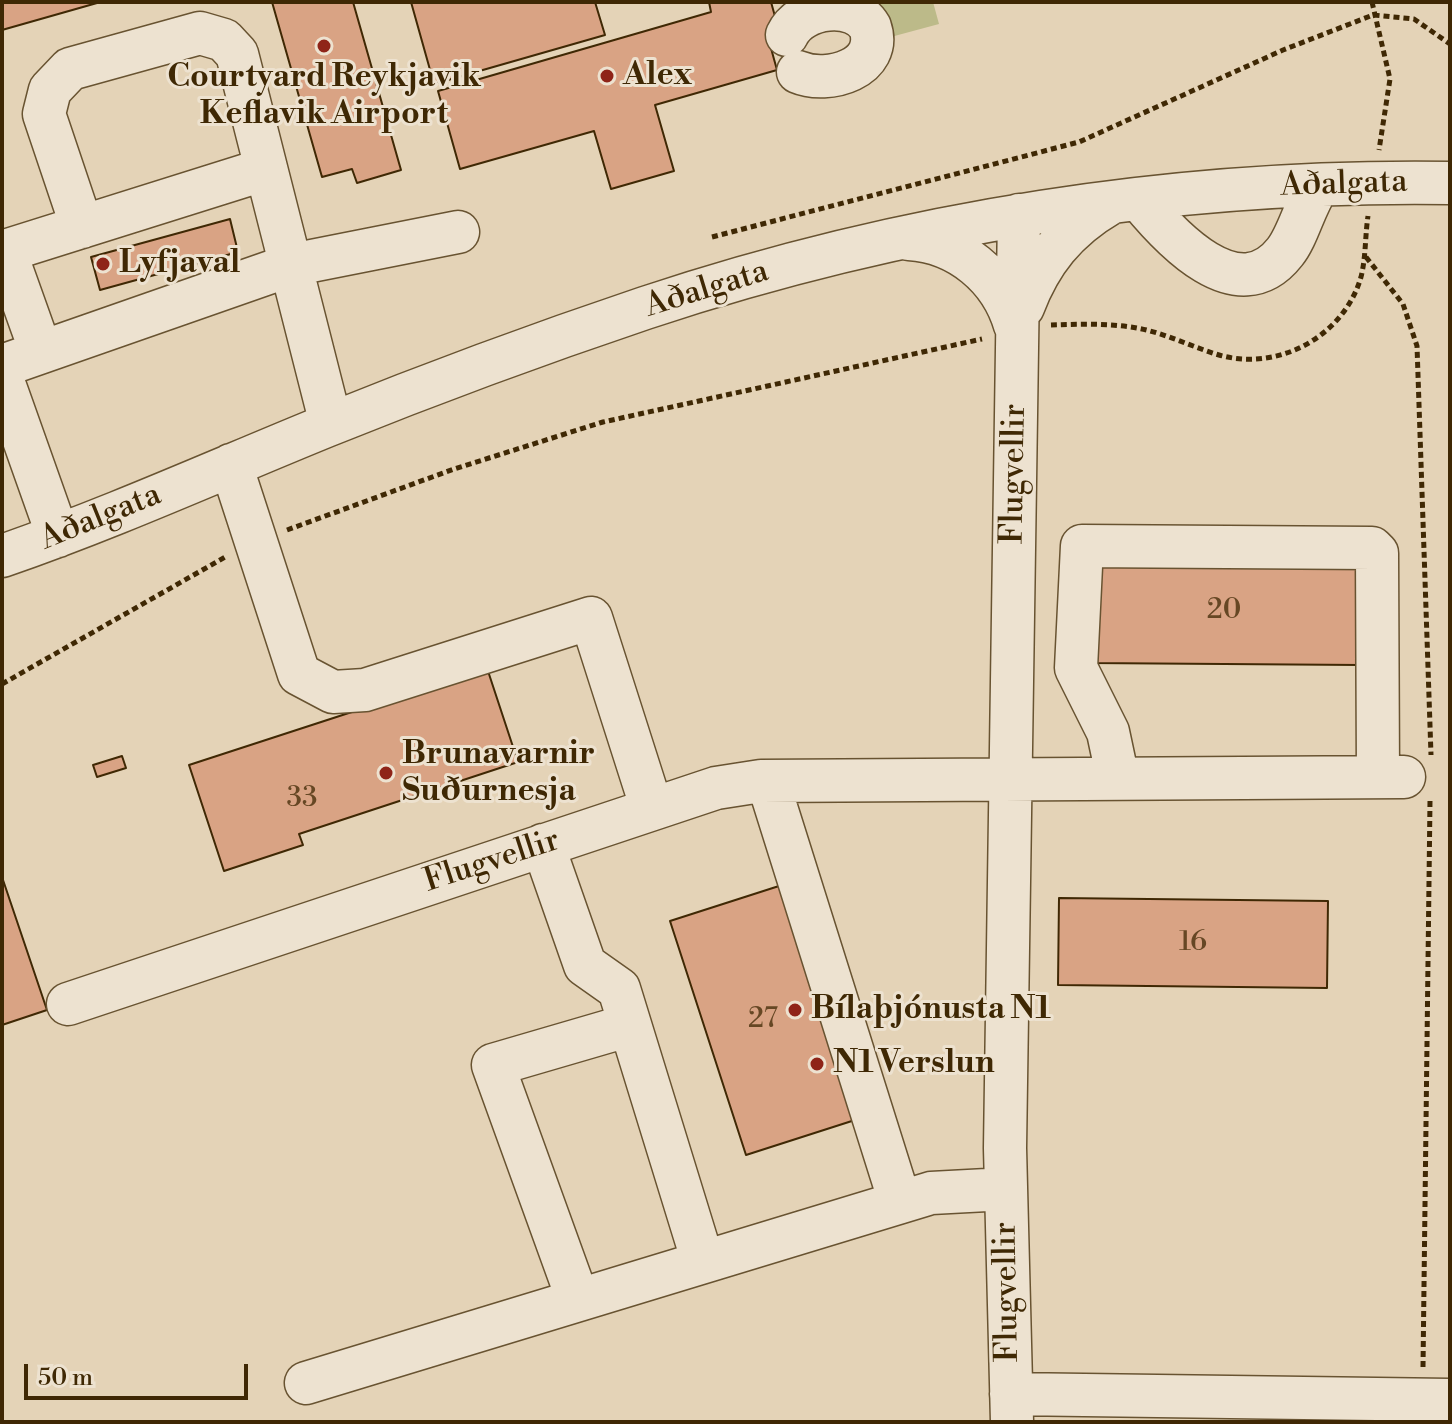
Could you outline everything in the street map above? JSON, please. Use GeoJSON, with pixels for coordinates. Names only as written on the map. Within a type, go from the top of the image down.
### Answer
{"type":"FeatureCollection","features":[{"type":"Feature","properties":{"kind":"street"},"geometry":{"type":"LineString","coordinates":[[270,184],[86,248],[67,231],[44,114],[50,90],[70,69],[200,33],[224,40],[237,54],[331,424]]}},
{"type":"Feature","properties":{"kind":"street","name":"Aðalgata"},"geometry":{"type":"LineString","coordinates":[[2,556],[331,424],[647,307],[808,260],[1019,215],[1126,200],[1208,191],[1450,183]]}},
{"type":"Feature","properties":{"kind":"street"},"geometry":{"type":"LineString","coordinates":[[1017,332],[1030,287],[1055,247],[1082,222],[1126,200],[1211,267],[1224,272],[1251,273],[1275,262],[1285,253],[1306,203],[1318,186]]}},
{"type":"Feature","properties":{"kind":"street","name":"Flugvellir"},"geometry":{"type":"LineString","coordinates":[[1019,215],[1006,1189],[1011,1408],[1411,1405]]}},
{"type":"Feature","properties":{"kind":"street"},"geometry":{"type":"LineString","coordinates":[[41,352],[4,251],[67,231]]}},
{"type":"Feature","properties":{"kind":"street"},"geometry":{"type":"LineString","coordinates":[[2,366],[291,265],[458,232]]}},
{"type":"Feature","properties":{"kind":"street"},"geometry":{"type":"LineString","coordinates":[[900,239],[943,246],[981,269],[1004,297],[1017,332]]}},
{"type":"Feature","properties":{"kind":"street"},"geometry":{"type":"LineString","coordinates":[[2,378],[58,536]]}},
{"type":"Feature","properties":{"kind":"street"},"geometry":{"type":"LineString","coordinates":[[231,465],[299,674],[333,692],[365,690],[591,618],[652,809]]}},
{"type":"Feature","properties":{"kind":"street"},"geometry":{"type":"LineString","coordinates":[[1118,779],[1108,732],[1076,668],[1082,546],[1372,548],[1377,553],[1411,776]]}},
{"type":"Feature","properties":{"kind":"street","name":"Flugvellir"},"geometry":{"type":"LineString","coordinates":[[68,1004],[716,788],[768,782],[1411,776]]}},
{"type":"Feature","properties":{"kind":"street"},"geometry":{"type":"LineString","coordinates":[[768,782],[900,1202]]}},
{"type":"Feature","properties":{"kind":"street"},"geometry":{"type":"LineString","coordinates":[[543,845],[585,965],[619,989],[703,1262]]}},
{"type":"Feature","properties":{"kind":"street"},"geometry":{"type":"LineString","coordinates":[[578,1300],[493,1065],[630,1025]]}},
{"type":"Feature","properties":{"kind":"street","name":"Flugvellir"},"geometry":{"type":"LineString","coordinates":[[306,1383],[931,1193],[1006,1189]]}},
{"type":"Feature","properties":{"kind":"path"},"geometry":{"type":"LineString","coordinates":[[1372,2],[1390,79],[1377,160]]}},
{"type":"Feature","properties":{"kind":"path"},"geometry":{"type":"LineString","coordinates":[[712,237],[1079,142],[1283,50],[1373,15],[1414,19],[1450,44]]}},
{"type":"Feature","properties":{"kind":"path"},"geometry":{"type":"LineString","coordinates":[[2,684],[256,542],[454,469],[603,422],[1047,325],[1139,328],[1220,355],[1249,359],[1278,356],[1313,341],[1343,313],[1353,296],[1365,257],[1369,209]]}},
{"type":"Feature","properties":{"kind":"path"},"geometry":{"type":"LineString","coordinates":[[1365,257],[1403,304],[1417,346],[1411,776],[1411,1405]]}},
{"type":"Feature","properties":{"kind":"shaded area"},"geometry":{"type":"Polygon","coordinates":[[[877,2],[933,2],[939,24],[887,38],[877,2]]]}},
{"type":"Feature","properties":{"kind":"building"},"geometry":{"type":"Polygon","coordinates":[[[2,2],[96,2],[97,3],[2,30],[2,2]]]}},
{"type":"Feature","properties":{"kind":"building"},"geometry":{"type":"Polygon","coordinates":[[[272,2],[353,2],[401,170],[357,183],[352,169],[322,177],[272,2]]]}},
{"type":"Feature","properties":{"kind":"building"},"geometry":{"type":"Polygon","coordinates":[[[411,2],[595,2],[605,35],[434,84],[411,2]]]}},
{"type":"Feature","properties":{"kind":"building"},"geometry":{"type":"Polygon","coordinates":[[[709,2],[771,2],[781,38],[769,41],[777,70],[655,105],[674,171],[611,189],[594,131],[460,169],[438,91],[711,12],[709,2]]]}},
{"type":"Feature","properties":{"kind":"building"},"geometry":{"type":"Polygon","coordinates":[[[230,219],[238,252],[100,290],[91,257],[230,219]]]}},
{"type":"Feature","properties":{"kind":"building"},"geometry":{"type":"Polygon","coordinates":[[[1088,557],[1360,558],[1360,665],[1088,663],[1088,557]]]}},
{"type":"Feature","properties":{"kind":"building"},"geometry":{"type":"Polygon","coordinates":[[[487,668],[518,762],[299,834],[303,845],[224,871],[189,765],[487,668]]]}},
{"type":"Feature","properties":{"kind":"building"},"geometry":{"type":"Polygon","coordinates":[[[122,756],[126,768],[97,777],[93,765],[122,756]]]}},
{"type":"Feature","properties":{"kind":"building"},"geometry":{"type":"Polygon","coordinates":[[[2,877],[47,1010],[2,1025],[2,877]]]}},
{"type":"Feature","properties":{"kind":"building"},"geometry":{"type":"Polygon","coordinates":[[[779,886],[855,1120],[746,1155],[670,921],[779,886]]]}},
{"type":"Feature","properties":{"kind":"building"},"geometry":{"type":"Polygon","coordinates":[[[1059,898],[1328,901],[1327,988],[1058,985],[1059,898]]]}},
{"type":"Feature","properties":{"kind":"place","name":"Courtyard Reykjavik Keflavik Airport"},"geometry":{"type":"Point","coordinates":[324,46]}},
{"type":"Feature","properties":{"kind":"place","name":"Alex"},"geometry":{"type":"Point","coordinates":[607,76]}},
{"type":"Feature","properties":{"kind":"place","name":"Lyfjaval"},"geometry":{"type":"Point","coordinates":[103,264]}},
{"type":"Feature","properties":{"kind":"place","name":"Brunavarnir Suðurnesja"},"geometry":{"type":"Point","coordinates":[386,773]}},
{"type":"Feature","properties":{"kind":"place","name":"Bílaþjónusta N1"},"geometry":{"type":"Point","coordinates":[795,1010]}},
{"type":"Feature","properties":{"kind":"place","name":"N1 Verslun"},"geometry":{"type":"Point","coordinates":[817,1064]}}]}
